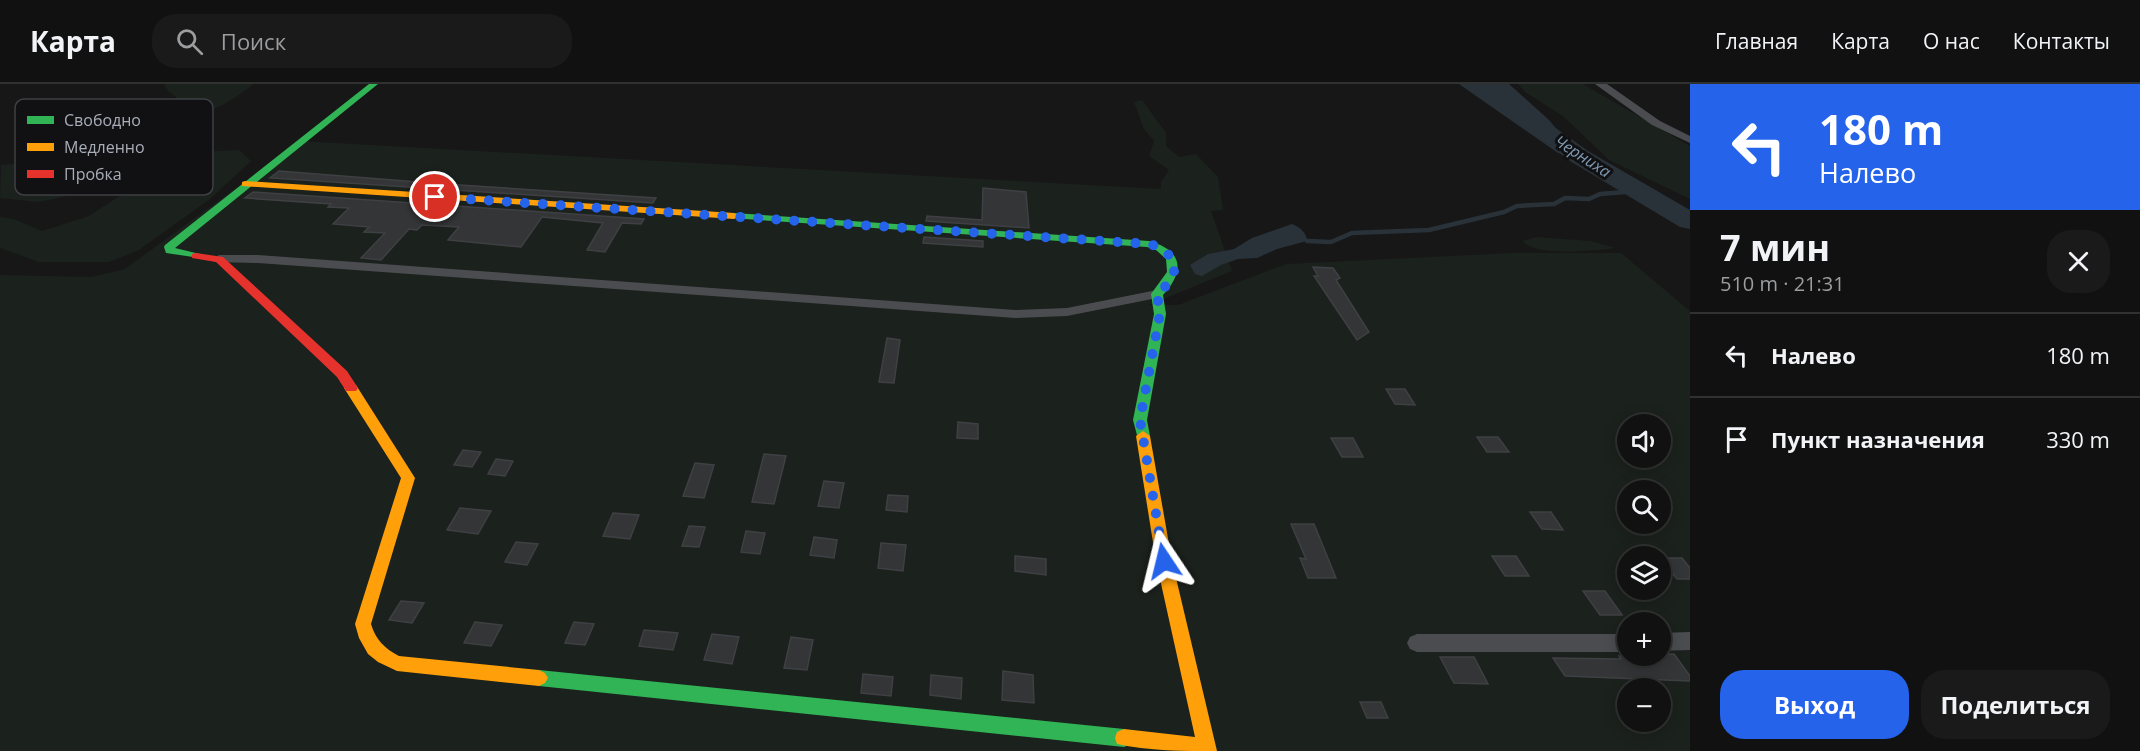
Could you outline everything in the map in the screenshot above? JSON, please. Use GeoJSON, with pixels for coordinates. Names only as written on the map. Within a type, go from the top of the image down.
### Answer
{"type":"FeatureCollection","features":[{"type":"Feature","properties":{"kind":"street"},"geometry":{"type":"LineString","coordinates":[[245,184],[1149,244],[1164,248],[1170,255],[1174,266],[1171,280],[1157,294],[1067,312],[1015,314],[258,259],[219,259],[175,253],[169,247],[245,184],[374,84]]}},
{"type":"Feature","properties":{"kind":"street"},"geometry":{"type":"LineString","coordinates":[[1600,84],[1656,123],[1690,140]]}},
{"type":"Feature","properties":{"kind":"street"},"geometry":{"type":"LineString","coordinates":[[219,259],[342,374],[408,478],[363,624],[370,648],[383,658],[397,663],[1207,749],[1164,561],[1140,420],[1160,314],[1157,294]]}},
{"type":"Feature","properties":{"kind":"street"},"geometry":{"type":"LineString","coordinates":[[1671,642],[1690,641]]}},
{"type":"Feature","properties":{"kind":"street"},"geometry":{"type":"LineString","coordinates":[[1417,643],[1617,643]]}},
{"type":"Feature","properties":{"kind":"shaded area"},"geometry":{"type":"Polygon","coordinates":[[[164,84],[254,84],[213,109],[213,99],[176,99],[164,84]]]}},
{"type":"Feature","properties":{"kind":"shaded area"},"geometry":{"type":"Polygon","coordinates":[[[1459,84],[1509,84],[1549,120],[1579,156],[1558,153],[1459,84]]]}},
{"type":"Feature","properties":{"kind":"shaded area"},"geometry":{"type":"Polygon","coordinates":[[[1518,84],[1583,84],[1690,146],[1690,199],[1609,160],[1563,116],[1525,92],[1518,84]]]}},
{"type":"Feature","properties":{"kind":"shaded area"},"geometry":{"type":"Polygon","coordinates":[[[1142,100],[1166,133],[1166,146],[1179,157],[1196,154],[1218,177],[1223,210],[1211,211],[1232,271],[1149,305],[1178,305],[1286,264],[1512,253],[1621,253],[1690,311],[1690,751],[0,751],[0,275],[91,277],[125,269],[300,141],[1161,189],[1161,182],[1169,170],[1149,156],[1154,141],[1144,129],[1134,102],[1142,100]]]}},
{"type":"Feature","properties":{"kind":"shaded area"},"geometry":{"type":"Polygon","coordinates":[[[239,150],[251,161],[210,199],[139,250],[109,262],[39,262],[0,248],[0,217],[14,219],[42,231],[89,216],[121,195],[213,195],[213,151],[239,150]]]}},
{"type":"Feature","properties":{"kind":"shaded area"},"geometry":{"type":"Polygon","coordinates":[[[15,164],[15,195],[68,195],[37,202],[0,198],[1,165],[15,164]]]}},
{"type":"Feature","properties":{"kind":"shaded area"},"geometry":{"type":"Polygon","coordinates":[[[1292,224],[1306,235],[1307,241],[1277,249],[1257,258],[1238,259],[1221,265],[1202,276],[1195,274],[1190,265],[1208,254],[1234,249],[1252,238],[1292,224]]]}},
{"type":"Feature","properties":{"kind":"shaded area"},"geometry":{"type":"Polygon","coordinates":[[[1536,237],[1591,241],[1615,248],[1552,251],[1529,246],[1523,241],[1536,237]]]}},
{"type":"Feature","properties":{"kind":"building"},"geometry":{"type":"Polygon","coordinates":[[[279,171],[656,198],[653,203],[270,178],[279,171]]]}},
{"type":"Feature","properties":{"kind":"building"},"geometry":{"type":"Polygon","coordinates":[[[983,188],[1026,192],[1029,228],[926,221],[927,216],[982,220],[983,188]]]}},
{"type":"Feature","properties":{"kind":"building"},"geometry":{"type":"Polygon","coordinates":[[[253,192],[644,219],[641,224],[622,223],[605,252],[587,250],[603,223],[542,217],[521,247],[448,240],[459,227],[422,225],[417,230],[409,229],[381,260],[361,258],[385,233],[364,232],[369,227],[333,224],[349,208],[328,207],[331,204],[245,198],[253,192]]]}},
{"type":"Feature","properties":{"kind":"building"},"geometry":{"type":"Polygon","coordinates":[[[924,237],[983,241],[983,247],[923,243],[924,237]]]}},
{"type":"Feature","properties":{"kind":"building"},"geometry":{"type":"Polygon","coordinates":[[[1313,267],[1333,268],[1340,278],[1336,280],[1369,332],[1357,340],[1314,276],[1318,276],[1313,267]]]}},
{"type":"Feature","properties":{"kind":"building"},"geometry":{"type":"Polygon","coordinates":[[[887,338],[900,340],[894,383],[879,382],[887,338]]]}},
{"type":"Feature","properties":{"kind":"building"},"geometry":{"type":"Polygon","coordinates":[[[1386,389],[1405,389],[1415,405],[1395,404],[1386,389]]]}},
{"type":"Feature","properties":{"kind":"building"},"geometry":{"type":"Polygon","coordinates":[[[958,422],[978,424],[978,439],[957,438],[958,422]]]}},
{"type":"Feature","properties":{"kind":"building"},"geometry":{"type":"Polygon","coordinates":[[[1477,437],[1498,437],[1509,452],[1487,452],[1477,437]]]}},
{"type":"Feature","properties":{"kind":"building"},"geometry":{"type":"Polygon","coordinates":[[[1331,438],[1353,438],[1363,457],[1342,457],[1331,438]]]}},
{"type":"Feature","properties":{"kind":"building"},"geometry":{"type":"Polygon","coordinates":[[[463,450],[481,452],[472,467],[454,465],[463,450]]]}},
{"type":"Feature","properties":{"kind":"building"},"geometry":{"type":"Polygon","coordinates":[[[764,454],[786,456],[774,504],[752,502],[764,454]]]}},
{"type":"Feature","properties":{"kind":"building"},"geometry":{"type":"Polygon","coordinates":[[[496,459],[513,461],[505,476],[488,474],[496,459]]]}},
{"type":"Feature","properties":{"kind":"building"},"geometry":{"type":"Polygon","coordinates":[[[695,463],[714,465],[704,498],[683,496],[695,463]]]}},
{"type":"Feature","properties":{"kind":"building"},"geometry":{"type":"Polygon","coordinates":[[[824,481],[844,483],[839,508],[818,506],[824,481]]]}},
{"type":"Feature","properties":{"kind":"building"},"geometry":{"type":"Polygon","coordinates":[[[888,495],[908,496],[907,512],[886,510],[888,495]]]}},
{"type":"Feature","properties":{"kind":"building"},"geometry":{"type":"Polygon","coordinates":[[[460,508],[491,511],[478,534],[447,530],[460,508]]]}},
{"type":"Feature","properties":{"kind":"building"},"geometry":{"type":"Polygon","coordinates":[[[1530,512],[1551,512],[1563,530],[1542,529],[1530,512]]]}},
{"type":"Feature","properties":{"kind":"building"},"geometry":{"type":"Polygon","coordinates":[[[613,513],[639,515],[630,539],[603,536],[613,513]]]}},
{"type":"Feature","properties":{"kind":"building"},"geometry":{"type":"Polygon","coordinates":[[[1291,524],[1314,524],[1336,578],[1308,578],[1300,558],[1306,559],[1291,524]]]}},
{"type":"Feature","properties":{"kind":"building"},"geometry":{"type":"Polygon","coordinates":[[[689,526],[705,527],[699,547],[682,546],[689,526]]]}},
{"type":"Feature","properties":{"kind":"building"},"geometry":{"type":"Polygon","coordinates":[[[746,531],[765,533],[760,554],[741,552],[746,531]]]}},
{"type":"Feature","properties":{"kind":"building"},"geometry":{"type":"Polygon","coordinates":[[[814,537],[837,540],[834,558],[810,555],[814,537]]]}},
{"type":"Feature","properties":{"kind":"building"},"geometry":{"type":"Polygon","coordinates":[[[516,542],[538,544],[527,565],[505,562],[516,542]]]}},
{"type":"Feature","properties":{"kind":"building"},"geometry":{"type":"Polygon","coordinates":[[[881,543],[906,545],[903,571],[878,568],[881,543]]]}},
{"type":"Feature","properties":{"kind":"building"},"geometry":{"type":"Polygon","coordinates":[[[1015,556],[1046,559],[1046,575],[1015,571],[1015,556]]]}},
{"type":"Feature","properties":{"kind":"building"},"geometry":{"type":"Polygon","coordinates":[[[1492,556],[1516,556],[1529,576],[1505,576],[1492,556]]]}},
{"type":"Feature","properties":{"kind":"building"},"geometry":{"type":"Polygon","coordinates":[[[1671,558],[1682,558],[1690,568],[1690,579],[1677,579],[1671,572],[1671,558]]]}},
{"type":"Feature","properties":{"kind":"building"},"geometry":{"type":"Polygon","coordinates":[[[1583,591],[1605,591],[1620,612],[1617,612],[1617,615],[1600,615],[1583,591]]]}},
{"type":"Feature","properties":{"kind":"building"},"geometry":{"type":"Polygon","coordinates":[[[401,601],[424,603],[412,623],[389,620],[401,601]]]}},
{"type":"Feature","properties":{"kind":"building"},"geometry":{"type":"Polygon","coordinates":[[[475,622],[502,625],[491,646],[464,643],[475,622]]]}},
{"type":"Feature","properties":{"kind":"building"},"geometry":{"type":"Polygon","coordinates":[[[574,622],[594,624],[585,645],[565,643],[574,622]]]}},
{"type":"Feature","properties":{"kind":"building"},"geometry":{"type":"Polygon","coordinates":[[[644,630],[678,633],[673,650],[639,646],[644,630]]]}},
{"type":"Feature","properties":{"kind":"building"},"geometry":{"type":"Polygon","coordinates":[[[712,634],[739,637],[732,664],[704,660],[712,634]]]}},
{"type":"Feature","properties":{"kind":"building"},"geometry":{"type":"Polygon","coordinates":[[[791,637],[813,640],[807,670],[784,668],[791,637]]]}},
{"type":"Feature","properties":{"kind":"building"},"geometry":{"type":"Polygon","coordinates":[[[1671,654],[1674,654],[1690,676],[1690,681],[1671,680],[1671,678],[1565,676],[1553,658],[1617,659],[1617,666],[1671,666],[1671,654]]]}},
{"type":"Feature","properties":{"kind":"building"},"geometry":{"type":"Polygon","coordinates":[[[1440,657],[1474,657],[1488,684],[1454,683],[1440,657]]]}},
{"type":"Feature","properties":{"kind":"building"},"geometry":{"type":"Polygon","coordinates":[[[1003,671],[1033,675],[1034,703],[1002,700],[1003,671]]]}},
{"type":"Feature","properties":{"kind":"building"},"geometry":{"type":"Polygon","coordinates":[[[863,674],[893,677],[891,696],[861,693],[863,674]]]}},
{"type":"Feature","properties":{"kind":"building"},"geometry":{"type":"Polygon","coordinates":[[[931,675],[962,678],[961,699],[930,695],[931,675]]]}},
{"type":"Feature","properties":{"kind":"building"},"geometry":{"type":"Polygon","coordinates":[[[1360,702],[1381,702],[1388,718],[1367,718],[1360,702]]]}},
{"type":"Feature","properties":{"kind":"waterway","name":"Черниха"},"geometry":{"type":"LineString","coordinates":[[1480,84],[1579,156],[1690,221]]}},
{"type":"Feature","properties":{"kind":"waterway"},"geometry":{"type":"LineString","coordinates":[[1307,241],[1331,242],[1352,233],[1429,230],[1504,212],[1517,206],[1554,204],[1565,198],[1589,199],[1600,194],[1638,191]]}},
{"type":"Feature","properties":{"kind":"traffic: fast"},"geometry":{"type":"LineString","coordinates":[[196,256],[170,251],[169,247],[374,84]]}},
{"type":"Feature","properties":{"kind":"traffic: fast"},"geometry":{"type":"LineString","coordinates":[[734,216],[1149,244],[1159,248],[1171,259],[1173,272],[1157,294],[1160,314],[1140,420],[1143,436]]}},
{"type":"Feature","properties":{"kind":"traffic: fast"},"geometry":{"type":"LineString","coordinates":[[539,678],[1124,738]]}},
{"type":"Feature","properties":{"kind":"traffic: slow"},"geometry":{"type":"LineString","coordinates":[[245,184],[734,216]]}},
{"type":"Feature","properties":{"kind":"traffic: slow"},"geometry":{"type":"LineString","coordinates":[[351,388],[408,478],[363,624],[374,648],[397,663],[539,678]]}},
{"type":"Feature","properties":{"kind":"traffic: slow"},"geometry":{"type":"LineString","coordinates":[[1143,436],[1164,561],[1208,751]]}},
{"type":"Feature","properties":{"kind":"traffic: slow"},"geometry":{"type":"LineString","coordinates":[[1124,738],[1207,747]]}},
{"type":"Feature","properties":{"kind":"traffic: jam"},"geometry":{"type":"LineString","coordinates":[[196,256],[219,259],[342,374],[351,388]]}},
{"type":"Feature","properties":{"kind":"route"},"geometry":{"type":"LineString","coordinates":[[435,197],[1149,244],[1164,248],[1170,255],[1174,266],[1171,280],[1157,294],[1160,314],[1140,420],[1164,561]]}}]}
